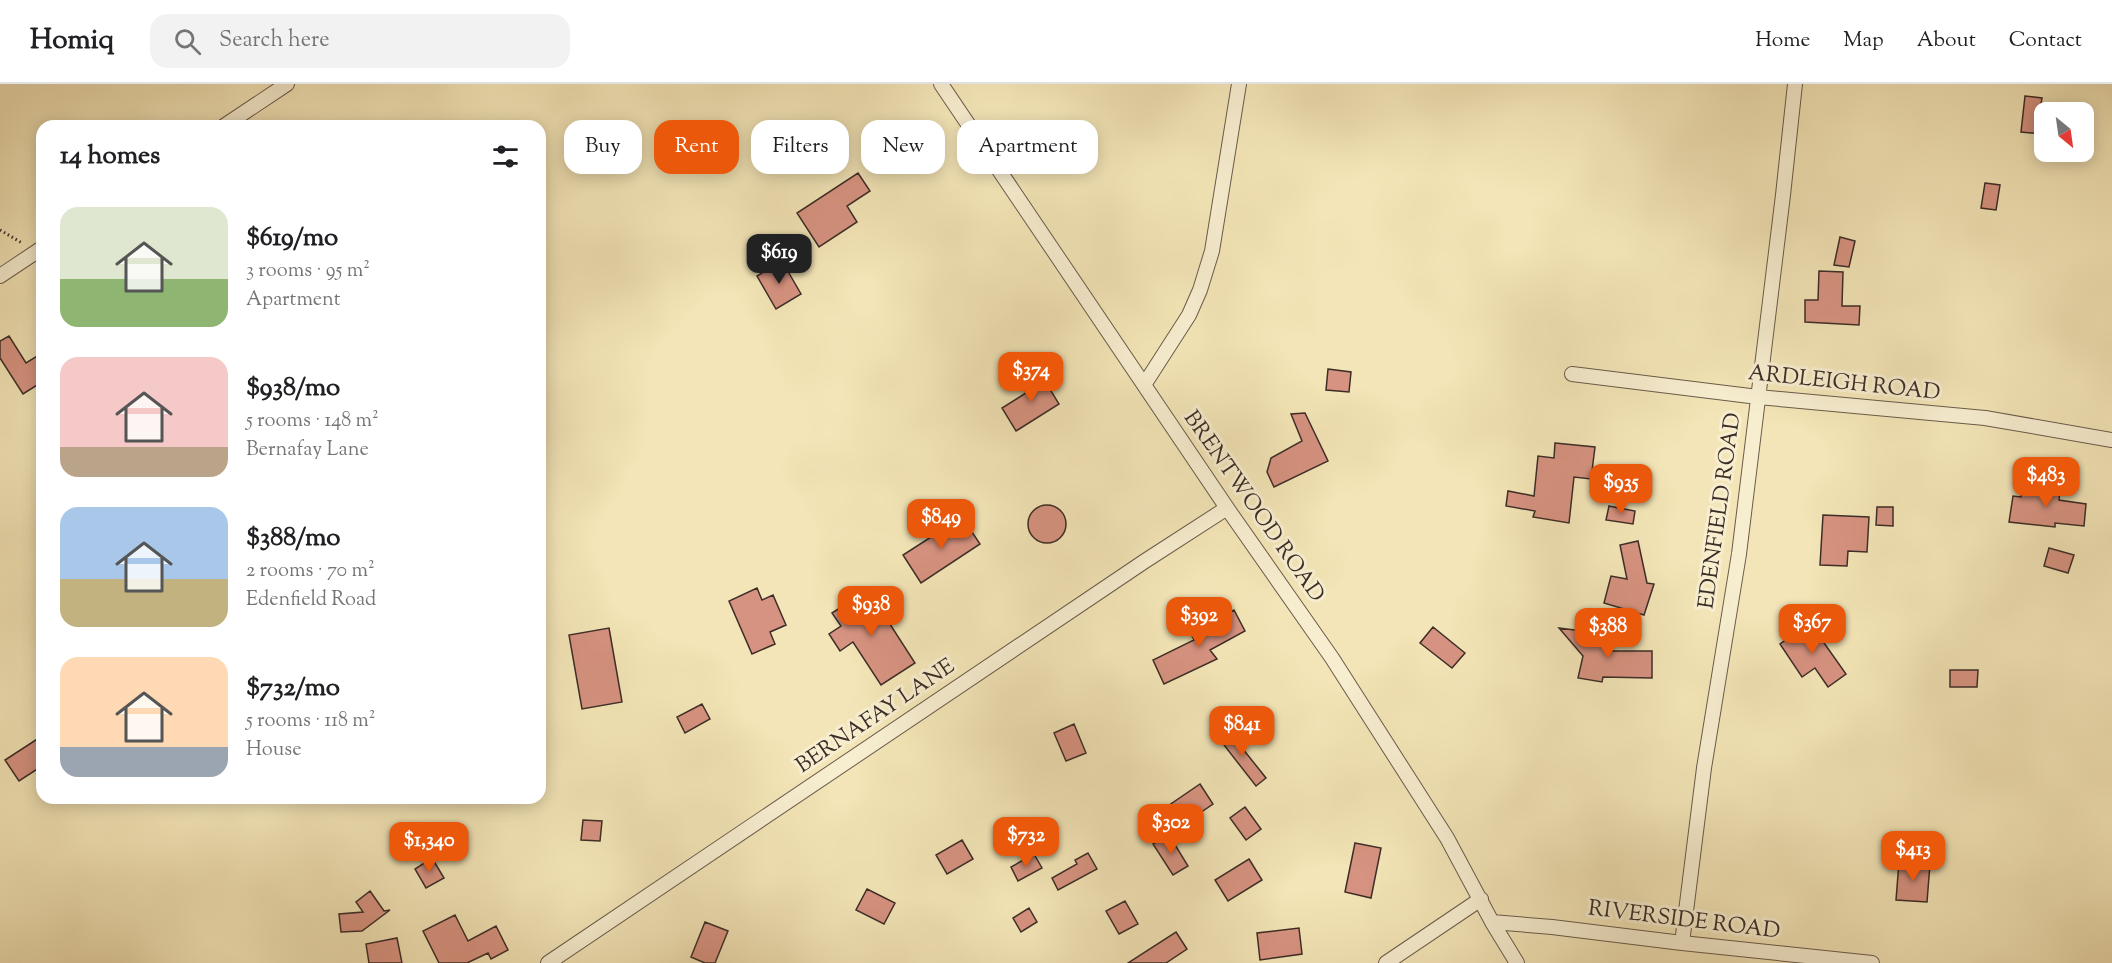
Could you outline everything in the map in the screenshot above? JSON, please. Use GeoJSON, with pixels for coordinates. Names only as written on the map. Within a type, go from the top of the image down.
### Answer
{"type":"FeatureCollection","features":[{"type":"Feature","properties":{"kind":"street"},"geometry":{"type":"LineString","coordinates":[[233,120],[287,84]]}},
{"type":"Feature","properties":{"kind":"street","name":"BRENTWOOD ROAD"},"geometry":{"type":"LineString","coordinates":[[940,84],[1227,508],[1332,658],[1447,838],[1517,963]]}},
{"type":"Feature","properties":{"kind":"street"},"geometry":{"type":"LineString","coordinates":[[1144,385],[1189,315],[1200,290],[1212,251],[1239,84]]}},
{"type":"Feature","properties":{"kind":"street","name":"EDENFIELD ROAD"},"geometry":{"type":"LineString","coordinates":[[1682,943],[1704,768],[1739,554],[1784,195],[1795,84]]}},
{"type":"Feature","properties":{"kind":"street"},"geometry":{"type":"LineString","coordinates":[[0,276],[36,251]]}},
{"type":"Feature","properties":{"kind":"street","name":"ARDLEIGH ROAD"},"geometry":{"type":"LineString","coordinates":[[1572,374],[1758,398],[1985,418],[2112,440]]}},
{"type":"Feature","properties":{"kind":"street","name":"BERNAFAY LANE"},"geometry":{"type":"LineString","coordinates":[[548,963],[1227,508]]}},
{"type":"Feature","properties":{"kind":"street"},"geometry":{"type":"LineString","coordinates":[[1386,963],[1481,899]]}},
{"type":"Feature","properties":{"kind":"street","name":"RIVERSIDE ROAD"},"geometry":{"type":"LineString","coordinates":[[1492,922],[1872,963]]}},
{"type":"Feature","properties":{"kind":"path"},"geometry":{"type":"LineString","coordinates":[[0,230],[36,249]]}},
{"type":"Feature","properties":{"kind":"building"},"geometry":{"type":"Polygon","coordinates":[[[2025,96],[2042,98],[2041,102],[2034,102],[2034,133],[2021,132],[2025,96]]]}},
{"type":"Feature","properties":{"kind":"building"},"geometry":{"type":"Polygon","coordinates":[[[858,173],[870,191],[847,206],[857,222],[819,247],[797,213],[858,173]]]}},
{"type":"Feature","properties":{"kind":"building"},"geometry":{"type":"Polygon","coordinates":[[[1985,183],[2000,185],[1996,210],[1981,208],[1985,183]]]}},
{"type":"Feature","properties":{"kind":"building"},"geometry":{"type":"Polygon","coordinates":[[[1840,237],[1855,241],[1849,267],[1834,265],[1840,237]]]}},
{"type":"Feature","properties":{"kind":"building"},"geometry":{"type":"Polygon","coordinates":[[[782,261],[801,294],[776,309],[757,276],[782,261]]]}},
{"type":"Feature","properties":{"kind":"building"},"geometry":{"type":"Polygon","coordinates":[[[1819,271],[1843,272],[1842,306],[1860,306],[1859,325],[1805,322],[1805,300],[1818,300],[1819,271]]]}},
{"type":"Feature","properties":{"kind":"building"},"geometry":{"type":"Polygon","coordinates":[[[9,336],[26,363],[36,357],[36,386],[23,394],[0,358],[0,341],[9,336]]]}},
{"type":"Feature","properties":{"kind":"building"},"geometry":{"type":"Polygon","coordinates":[[[1328,369],[1351,372],[1349,392],[1326,390],[1328,369]]]}},
{"type":"Feature","properties":{"kind":"building"},"geometry":{"type":"Polygon","coordinates":[[[1040,373],[1059,404],[1016,431],[1002,408],[1026,393],[1021,385],[1040,373]]]}},
{"type":"Feature","properties":{"kind":"building"},"geometry":{"type":"Polygon","coordinates":[[[1305,413],[1328,461],[1274,487],[1267,472],[1271,458],[1302,441],[1291,414],[1305,413]]]}},
{"type":"Feature","properties":{"kind":"building"},"geometry":{"type":"Polygon","coordinates":[[[1555,443],[1595,447],[1591,479],[1574,477],[1569,523],[1533,517],[1535,511],[1506,506],[1508,491],[1534,496],[1538,456],[1554,458],[1555,443]]]}},
{"type":"Feature","properties":{"kind":"building"},"geometry":{"type":"Polygon","coordinates":[[[2039,480],[2061,483],[2059,500],[2086,504],[2084,526],[2055,523],[2055,527],[2009,522],[2013,496],[2021,497],[2022,490],[2037,492],[2039,480]]]}},
{"type":"Feature","properties":{"kind":"building"},"geometry":{"type":"Polygon","coordinates":[[[1047,505],[1061,510],[1066,524],[1061,538],[1047,543],[1033,538],[1028,524],[1033,510],[1047,505]]]}},
{"type":"Feature","properties":{"kind":"building"},"geometry":{"type":"Polygon","coordinates":[[[1609,506],[1635,511],[1633,524],[1606,520],[1609,506]]]}},
{"type":"Feature","properties":{"kind":"building"},"geometry":{"type":"Polygon","coordinates":[[[1877,507],[1893,507],[1893,526],[1876,525],[1877,507]]]}},
{"type":"Feature","properties":{"kind":"building"},"geometry":{"type":"Polygon","coordinates":[[[1823,515],[1869,517],[1867,552],[1848,551],[1847,566],[1820,565],[1823,515]]]}},
{"type":"Feature","properties":{"kind":"building"},"geometry":{"type":"Polygon","coordinates":[[[962,517],[980,544],[921,583],[903,555],[962,517]]]}},
{"type":"Feature","properties":{"kind":"building"},"geometry":{"type":"Polygon","coordinates":[[[1638,541],[1647,583],[1654,584],[1644,615],[1604,603],[1611,576],[1627,579],[1620,545],[1638,541]]]}},
{"type":"Feature","properties":{"kind":"building"},"geometry":{"type":"Polygon","coordinates":[[[2049,548],[2074,555],[2068,573],[2044,566],[2049,548]]]}},
{"type":"Feature","properties":{"kind":"building"},"geometry":{"type":"Polygon","coordinates":[[[757,588],[762,600],[773,595],[786,625],[770,632],[775,644],[752,654],[729,601],[757,588]]]}},
{"type":"Feature","properties":{"kind":"building"},"geometry":{"type":"Polygon","coordinates":[[[868,590],[915,663],[881,685],[853,642],[840,651],[829,634],[841,626],[832,613],[868,590]]]}},
{"type":"Feature","properties":{"kind":"building"},"geometry":{"type":"Polygon","coordinates":[[[1234,610],[1245,631],[1210,650],[1217,659],[1164,684],[1153,660],[1194,640],[1191,633],[1234,610]]]}},
{"type":"Feature","properties":{"kind":"building"},"geometry":{"type":"Polygon","coordinates":[[[1810,623],[1846,674],[1828,687],[1815,668],[1802,677],[1780,644],[1810,623]]]}},
{"type":"Feature","properties":{"kind":"building"},"geometry":{"type":"Polygon","coordinates":[[[1433,627],[1465,653],[1452,668],[1420,643],[1433,627]]]}},
{"type":"Feature","properties":{"kind":"building"},"geometry":{"type":"Polygon","coordinates":[[[609,628],[622,702],[582,709],[569,635],[609,628]]]}},
{"type":"Feature","properties":{"kind":"building"},"geometry":{"type":"Polygon","coordinates":[[[1559,628],[1590,632],[1592,643],[1609,640],[1607,651],[1652,651],[1652,678],[1603,677],[1602,682],[1578,678],[1583,656],[1559,628]]]}},
{"type":"Feature","properties":{"kind":"building"},"geometry":{"type":"Polygon","coordinates":[[[1950,670],[1978,670],[1977,687],[1950,687],[1950,670]]]}},
{"type":"Feature","properties":{"kind":"building"},"geometry":{"type":"Polygon","coordinates":[[[702,704],[710,719],[685,733],[677,717],[702,704]]]}},
{"type":"Feature","properties":{"kind":"building"},"geometry":{"type":"Polygon","coordinates":[[[1074,724],[1086,753],[1066,761],[1054,733],[1074,724]]]}},
{"type":"Feature","properties":{"kind":"building"},"geometry":{"type":"Polygon","coordinates":[[[1227,729],[1266,778],[1256,786],[1217,736],[1227,729]]]}},
{"type":"Feature","properties":{"kind":"building"},"geometry":{"type":"Polygon","coordinates":[[[36,740],[36,770],[19,781],[5,760],[36,740]]]}},
{"type":"Feature","properties":{"kind":"building"},"geometry":{"type":"Polygon","coordinates":[[[1200,784],[1213,804],[1178,828],[1165,808],[1200,784]]]}},
{"type":"Feature","properties":{"kind":"building"},"geometry":{"type":"Polygon","coordinates":[[[1245,807],[1261,829],[1246,840],[1230,818],[1245,807]]]}},
{"type":"Feature","properties":{"kind":"building"},"geometry":{"type":"Polygon","coordinates":[[[583,820],[602,821],[600,841],[581,840],[583,820]]]}},
{"type":"Feature","properties":{"kind":"building"},"geometry":{"type":"Polygon","coordinates":[[[1169,835],[1188,866],[1173,875],[1153,844],[1169,835]]]}},
{"type":"Feature","properties":{"kind":"building"},"geometry":{"type":"Polygon","coordinates":[[[962,840],[973,859],[947,874],[936,855],[962,840]]]}},
{"type":"Feature","properties":{"kind":"building"},"geometry":{"type":"Polygon","coordinates":[[[1355,843],[1381,848],[1371,898],[1345,892],[1355,843]]]}},
{"type":"Feature","properties":{"kind":"building"},"geometry":{"type":"Polygon","coordinates":[[[1088,853],[1097,869],[1058,890],[1052,878],[1077,864],[1075,860],[1088,853]]]}},
{"type":"Feature","properties":{"kind":"building"},"geometry":{"type":"Polygon","coordinates":[[[1034,854],[1042,868],[1018,881],[1011,867],[1034,854]]]}},
{"type":"Feature","properties":{"kind":"building"},"geometry":{"type":"Polygon","coordinates":[[[432,858],[444,878],[426,888],[415,869],[432,858]]]}},
{"type":"Feature","properties":{"kind":"building"},"geometry":{"type":"Polygon","coordinates":[[[1249,859],[1262,880],[1228,901],[1215,880],[1249,859]]]}},
{"type":"Feature","properties":{"kind":"building"},"geometry":{"type":"Polygon","coordinates":[[[1899,862],[1930,864],[1927,902],[1896,900],[1899,862]]]}},
{"type":"Feature","properties":{"kind":"building"},"geometry":{"type":"Polygon","coordinates":[[[867,889],[895,903],[884,924],[856,910],[867,889]]]}},
{"type":"Feature","properties":{"kind":"building"},"geometry":{"type":"Polygon","coordinates":[[[370,891],[384,911],[390,910],[362,931],[341,932],[339,914],[363,912],[356,902],[370,891]]]}},
{"type":"Feature","properties":{"kind":"building"},"geometry":{"type":"Polygon","coordinates":[[[1125,901],[1138,924],[1119,934],[1106,911],[1125,901]]]}},
{"type":"Feature","properties":{"kind":"building"},"geometry":{"type":"Polygon","coordinates":[[[1029,908],[1037,922],[1021,932],[1013,918],[1029,908]]]}},
{"type":"Feature","properties":{"kind":"building"},"geometry":{"type":"Polygon","coordinates":[[[455,915],[468,941],[496,926],[508,950],[491,959],[488,953],[467,963],[439,963],[423,931],[455,915]]]}},
{"type":"Feature","properties":{"kind":"building"},"geometry":{"type":"Polygon","coordinates":[[[705,922],[728,931],[715,963],[705,963],[691,957],[705,922]]]}},
{"type":"Feature","properties":{"kind":"building"},"geometry":{"type":"Polygon","coordinates":[[[1299,928],[1302,954],[1260,960],[1257,933],[1299,928]]]}},
{"type":"Feature","properties":{"kind":"building"},"geometry":{"type":"Polygon","coordinates":[[[1176,932],[1187,949],[1166,963],[1128,963],[1176,932]]]}},
{"type":"Feature","properties":{"kind":"building"},"geometry":{"type":"Polygon","coordinates":[[[397,938],[402,963],[369,963],[366,944],[397,938]]]}}]}
